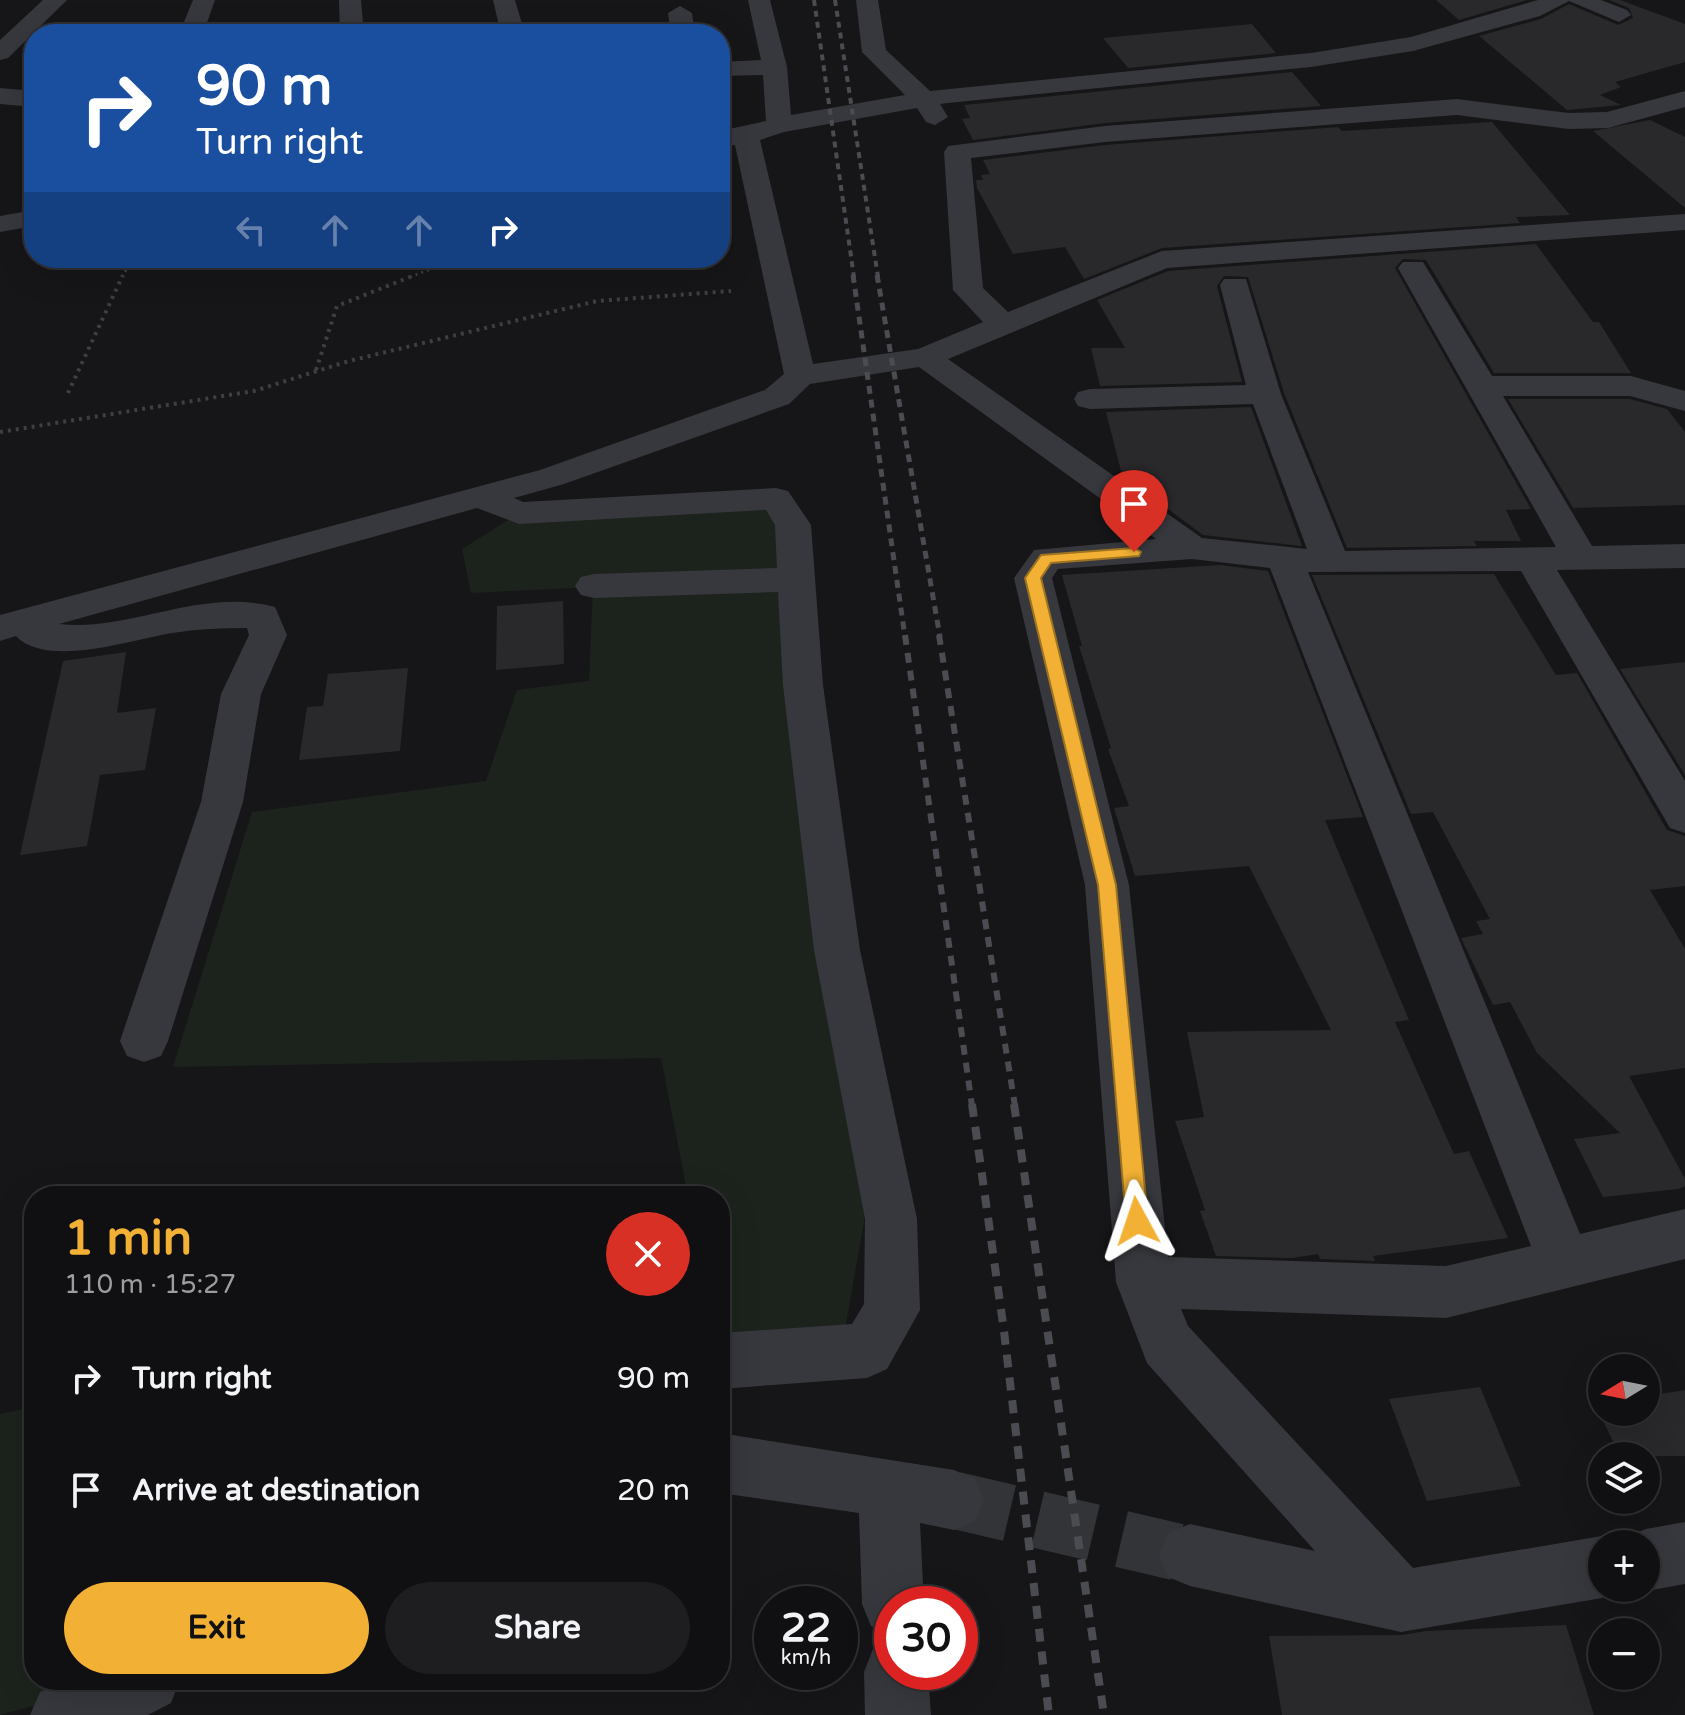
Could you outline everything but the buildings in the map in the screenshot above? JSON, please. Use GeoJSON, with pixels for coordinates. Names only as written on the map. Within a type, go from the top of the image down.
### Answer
{"type":"FeatureCollection","features":[{"type":"Feature","properties":{"kind":"street"},"geometry":{"type":"LineString","coordinates":[[31,24],[56,0]]}},
{"type":"Feature","properties":{"kind":"street"},"geometry":{"type":"LineString","coordinates":[[195,24],[204,0]]}},
{"type":"Feature","properties":{"kind":"street"},"geometry":{"type":"LineString","coordinates":[[350,0],[351,24]]}},
{"type":"Feature","properties":{"kind":"street"},"geometry":{"type":"LineString","coordinates":[[504,0],[510,24]]}},
{"type":"Feature","properties":{"kind":"street"},"geometry":{"type":"LineString","coordinates":[[759,0],[775,67],[779,125]]}},
{"type":"Feature","properties":{"kind":"street"},"geometry":{"type":"LineString","coordinates":[[867,0],[874,52],[924,99],[957,152],[968,290],[1004,325]]}},
{"type":"Feature","properties":{"kind":"street"},"geometry":{"type":"LineString","coordinates":[[1486,0],[1527,12]]}},
{"type":"Feature","properties":{"kind":"street"},"geometry":{"type":"LineString","coordinates":[[800,376],[780,287],[733,138],[779,125],[924,99],[1311,60],[1413,44],[1527,12],[1558,0]]}},
{"type":"Feature","properties":{"kind":"street"},"geometry":{"type":"LineString","coordinates":[[1580,0],[1619,15]]}},
{"type":"Feature","properties":{"kind":"street"},"geometry":{"type":"LineString","coordinates":[[0,53],[24,30]]}},
{"type":"Feature","properties":{"kind":"street"},"geometry":{"type":"LineString","coordinates":[[730,69],[775,67]]}},
{"type":"Feature","properties":{"kind":"street"},"geometry":{"type":"LineString","coordinates":[[0,96],[24,98]]}},
{"type":"Feature","properties":{"kind":"street"},"geometry":{"type":"LineString","coordinates":[[957,152],[1105,134],[1457,107],[1569,121],[1608,120],[1685,99]]}},
{"type":"Feature","properties":{"kind":"street"},"geometry":{"type":"LineString","coordinates":[[0,224],[24,220]]}},
{"type":"Feature","properties":{"kind":"street"},"geometry":{"type":"LineString","coordinates":[[8,626],[552,477],[777,397],[800,376],[925,357],[1162,260],[1685,222]]}},
{"type":"Feature","properties":{"kind":"street"},"geometry":{"type":"LineString","coordinates":[[1413,268],[1580,557]]}},
{"type":"Feature","properties":{"kind":"street"},"geometry":{"type":"LineString","coordinates":[[1235,285],[1265,394],[1331,563]]}},
{"type":"Feature","properties":{"kind":"street"},"geometry":{"type":"LineString","coordinates":[[925,357],[1192,548]]}},
{"type":"Feature","properties":{"kind":"street"},"geometry":{"type":"LineString","coordinates":[[1481,386],[1631,386],[1685,401]]}},
{"type":"Feature","properties":{"kind":"street"},"geometry":{"type":"LineString","coordinates":[[1090,399],[1265,394]]}},
{"type":"Feature","properties":{"kind":"street"},"geometry":{"type":"LineString","coordinates":[[483,498],[519,513],[776,499],[793,525],[803,685],[837,950],[891,1219],[892,1310],[867,1350],[730,1360]]}},
{"type":"Feature","properties":{"kind":"street"},"geometry":{"type":"LineString","coordinates":[[1401,1601],[1167,1344],[1143,1282],[1107,885],[1033,578],[1047,558],[1192,548],[1331,563],[1685,556]]}},
{"type":"Feature","properties":{"kind":"street"},"geometry":{"type":"LineString","coordinates":[[1531,557],[1685,817]]}},
{"type":"Feature","properties":{"kind":"street"},"geometry":{"type":"LineString","coordinates":[[1285,560],[1564,1262]]}},
{"type":"Feature","properties":{"kind":"street"},"geometry":{"type":"LineString","coordinates":[[594,586],[797,579]]}},
{"type":"Feature","properties":{"kind":"street"},"geometry":{"type":"LineString","coordinates":[[8,626],[37,634],[80,638],[171,621],[235,614],[262,616],[268,635],[241,694],[222,802],[144,1041]]}},
{"type":"Feature","properties":{"kind":"street"},"geometry":{"type":"LineString","coordinates":[[1143,1282],[1446,1292],[1685,1234]]}},
{"type":"Feature","properties":{"kind":"street"},"geometry":{"type":"LineString","coordinates":[[730,1464],[888,1487],[954,1500]]}},
{"type":"Feature","properties":{"kind":"street"},"geometry":{"type":"LineString","coordinates":[[888,1487],[892,1586]]}},
{"type":"Feature","properties":{"kind":"street"},"geometry":{"type":"LineString","coordinates":[[1660,1557],[1685,1553]]}},
{"type":"Feature","properties":{"kind":"street"},"geometry":{"type":"LineString","coordinates":[[1190,1555],[1401,1601],[1588,1569]]}},
{"type":"Feature","properties":{"kind":"street"},"geometry":{"type":"LineString","coordinates":[[63,1715],[103,1704],[129,1690]]}},
{"type":"Feature","properties":{"kind":"street"},"geometry":{"type":"LineString","coordinates":[[897,1690],[898,1715]]}},
{"type":"Feature","properties":{"kind":"path"},"geometry":{"type":"LineString","coordinates":[[68,393],[127,268]]}},
{"type":"Feature","properties":{"kind":"path"},"geometry":{"type":"LineString","coordinates":[[316,371],[337,306],[434,268]]}},
{"type":"Feature","properties":{"kind":"path"},"geometry":{"type":"LineString","coordinates":[[0,432],[254,391],[316,371],[597,301],[780,287]]}},
{"type":"Feature","properties":{"kind":"shaded area"},"geometry":{"type":"Polygon","coordinates":[[[782,507],[865,1216],[841,1352],[730,1354],[730,1186],[686,1186],[661,1058],[173,1067],[252,812],[486,781],[517,690],[589,681],[593,587],[471,593],[462,549],[519,513],[782,507]]]}},
{"type":"Feature","properties":{"kind":"shaded area"},"geometry":{"type":"Polygon","coordinates":[[[24,1409],[24,1690],[87,1690],[0,1715],[0,1414],[24,1409]]]}},
{"type":"Feature","properties":{"kind":"tunnel"},"geometry":{"type":"LineString","coordinates":[[954,1500],[1190,1555]]}},
{"type":"Feature","properties":{"kind":"railway"},"geometry":{"type":"LineString","coordinates":[[814,0],[854,277]]}},
{"type":"Feature","properties":{"kind":"railway"},"geometry":{"type":"LineString","coordinates":[[835,0],[878,277]]}},
{"type":"Feature","properties":{"kind":"railway"},"geometry":{"type":"LineString","coordinates":[[853,275],[905,637]]}},
{"type":"Feature","properties":{"kind":"railway"},"geometry":{"type":"LineString","coordinates":[[877,275],[940,637]]}},
{"type":"Feature","properties":{"kind":"railway"},"geometry":{"type":"LineString","coordinates":[[905,635],[972,1106]]}},
{"type":"Feature","properties":{"kind":"railway"},"geometry":{"type":"LineString","coordinates":[[939,635],[1015,1106]]}},
{"type":"Feature","properties":{"kind":"railway"},"geometry":{"type":"LineString","coordinates":[[972,1104],[1004,1331],[1049,1715]]}},
{"type":"Feature","properties":{"kind":"railway"},"geometry":{"type":"LineString","coordinates":[[1014,1104],[1104,1715]]}},
{"type":"Feature","properties":{"kind":"route"},"geometry":{"type":"LineString","coordinates":[[1134,552],[1047,558],[1033,578],[1107,885],[1137,1221]]}}]}
